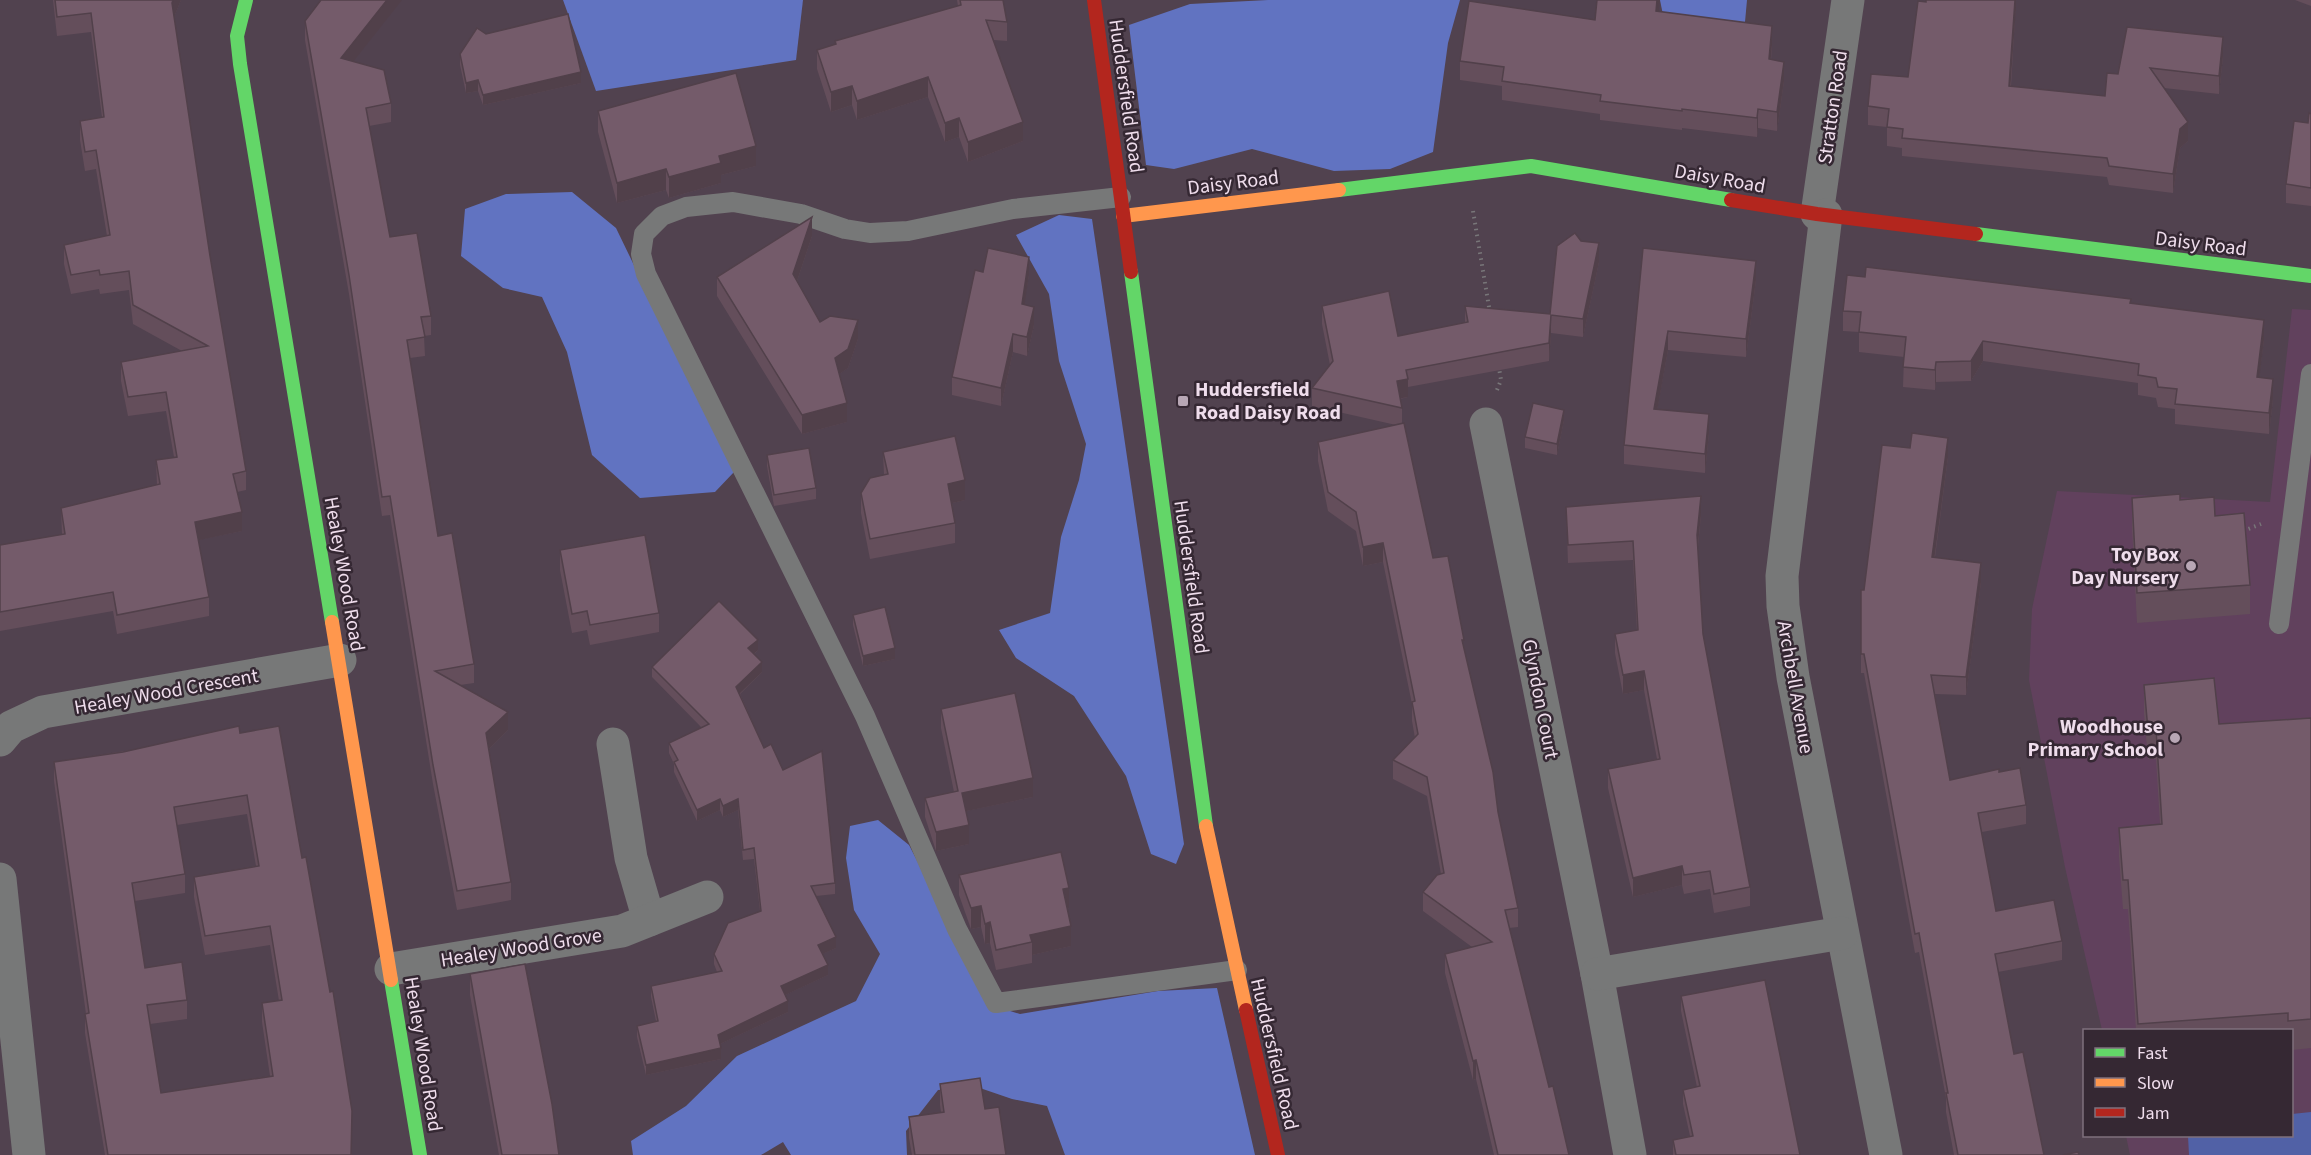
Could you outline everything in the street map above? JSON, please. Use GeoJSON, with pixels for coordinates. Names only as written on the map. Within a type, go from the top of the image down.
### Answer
{"type":"FeatureCollection","features":[{"type":"Feature","properties":{"kind":"street","name":"Healey Wood Road"},"geometry":{"type":"LineString","coordinates":[[246,0],[237,36],[240,64],[420,1155]]}},
{"type":"Feature","properties":{"kind":"street","name":"Huddersfield Road"},"geometry":{"type":"LineString","coordinates":[[1094,0],[1208,841],[1278,1155]]}},
{"type":"Feature","properties":{"kind":"street","name":"Stratton Road"},"geometry":{"type":"LineString","coordinates":[[1822,214],[1848,0]]}},
{"type":"Feature","properties":{"kind":"street","name":"Daisy Road"},"geometry":{"type":"LineString","coordinates":[[1122,206],[1531,166],[1822,214],[2311,276]]}},
{"type":"Feature","properties":{"kind":"street","name":"Archbell Avenue"},"geometry":{"type":"LineString","coordinates":[[1822,214],[1782,576],[1783,606],[1793,677],[1886,1155]]}},
{"type":"Feature","properties":{"kind":"street","name":"Glyndon Court"},"geometry":{"type":"LineString","coordinates":[[1486,424],[1597,974],[1630,1155]]}},
{"type":"Feature","properties":{"kind":"street","name":"Healey Wood Crescent"},"geometry":{"type":"LineString","coordinates":[[0,740],[11,727],[43,712],[340,660]]}},
{"type":"Feature","properties":{"kind":"street"},"geometry":{"type":"LineString","coordinates":[[613,744],[631,858],[649,920]]}},
{"type":"Feature","properties":{"kind":"street"},"geometry":{"type":"LineString","coordinates":[[0,879],[29,1155]]}},
{"type":"Feature","properties":{"kind":"street","name":"Healey Wood Grove"},"geometry":{"type":"LineString","coordinates":[[391,969],[622,931],[707,897]]}},
{"type":"Feature","properties":{"kind":"street"},"geometry":{"type":"LineString","coordinates":[[1597,974],[1842,933]]}},
{"type":"Feature","properties":{"kind":"lane"},"geometry":{"type":"LineString","coordinates":[[1122,206],[1047,204],[908,231],[870,233],[845,230],[801,214],[734,202],[686,207],[662,216],[644,234],[641,254],[646,274],[865,716],[957,929],[996,1003],[1237,970]]}},
{"type":"Feature","properties":{"kind":"lane"},"geometry":{"type":"LineString","coordinates":[[2279,624],[2311,374]]}},
{"type":"Feature","properties":{"kind":"path"},"geometry":{"type":"LineString","coordinates":[[1467,174],[1491,322]]}},
{"type":"Feature","properties":{"kind":"path"},"geometry":{"type":"LineString","coordinates":[[1486,424],[1501,380],[1497,357]]}},
{"type":"Feature","properties":{"kind":"shaded area"},"geometry":{"type":"Polygon","coordinates":[[[563,0],[803,0],[796,60],[596,91],[563,0]]]}},
{"type":"Feature","properties":{"kind":"shaded area"},"geometry":{"type":"Polygon","coordinates":[[[1268,0],[1460,0],[1448,43],[1433,152],[1390,169],[1334,171],[1252,149],[1174,169],[1146,165],[1129,25],[1190,4],[1268,0]]]}},
{"type":"Feature","properties":{"kind":"shaded area"},"geometry":{"type":"Polygon","coordinates":[[[1660,0],[1747,0],[1744,33],[1663,15],[1660,0]]]}},
{"type":"Feature","properties":{"kind":"shaded area"},"geometry":{"type":"Polygon","coordinates":[[[572,192],[616,228],[734,472],[715,492],[640,498],[592,455],[567,352],[542,297],[503,288],[461,256],[465,209],[506,194],[572,192]]]}},
{"type":"Feature","properties":{"kind":"shaded area"},"geometry":{"type":"Polygon","coordinates":[[[1059,215],[1092,219],[1184,844],[1176,864],[1151,854],[1126,776],[1074,696],[1016,658],[999,630],[1050,613],[1061,537],[1079,480],[1086,444],[1059,361],[1049,294],[1016,235],[1059,215]]]}},
{"type":"Feature","properties":{"kind":"shaded area","name":"Woodhouse Primary School"},"geometry":{"type":"Polygon","coordinates":[[[2292,309],[2311,310],[2311,1155],[2130,1155],[2126,1137],[2293,1137],[2293,1029],[2102,1029],[2065,867],[2029,680],[2032,609],[2057,491],[2270,502],[2292,309]]]}},
{"type":"Feature","properties":{"kind":"shaded area"},"geometry":{"type":"Polygon","coordinates":[[[878,820],[909,845],[991,1005],[1020,1014],[1158,991],[1217,988],[1255,1155],[1065,1155],[1047,1106],[1012,1099],[977,1087],[938,1090],[906,1131],[907,1155],[791,1155],[783,1142],[761,1155],[633,1155],[631,1141],[686,1106],[737,1056],[856,1001],[880,954],[854,910],[846,858],[850,826],[878,820]]]}},
{"type":"Feature","properties":{"kind":"shaded area"},"geometry":{"type":"Polygon","coordinates":[[[2311,1112],[2311,1155],[2189,1155],[2188,1137],[2293,1137],[2293,1114],[2311,1112]]]}},
{"type":"Feature","properties":{"kind":"building"},"geometry":{"type":"Polygon","coordinates":[[[55,0],[173,0],[210,256],[246,471],[233,474],[242,512],[195,522],[209,597],[117,615],[113,592],[0,612],[0,545],[65,534],[61,508],[160,484],[156,460],[177,457],[166,392],[128,397],[121,362],[208,346],[133,305],[129,271],[100,275],[99,270],[71,275],[64,245],[110,235],[96,150],[85,152],[80,121],[104,117],[91,13],[57,17],[55,0]]]}},
{"type":"Feature","properties":{"kind":"building"},"geometry":{"type":"Polygon","coordinates":[[[321,0],[387,0],[341,58],[384,70],[391,103],[366,108],[390,237],[417,233],[431,316],[421,317],[425,337],[407,340],[438,536],[452,533],[474,664],[435,671],[508,712],[486,733],[511,882],[457,891],[433,765],[390,496],[382,497],[349,275],[305,21],[321,0]]]}},
{"type":"Feature","properties":{"kind":"building"},"geometry":{"type":"Polygon","coordinates":[[[960,0],[1003,0],[1007,22],[986,20],[1023,122],[968,142],[959,118],[945,123],[928,77],[857,101],[852,86],[831,92],[817,50],[836,44],[835,41],[961,5],[960,0]]]}},
{"type":"Feature","properties":{"kind":"building"},"geometry":{"type":"Polygon","coordinates":[[[1597,0],[1657,0],[1656,11],[1772,26],[1769,59],[1784,62],[1777,112],[1758,109],[1757,118],[1600,101],[1601,95],[1502,81],[1504,67],[1460,61],[1469,1],[1595,20],[1597,0]]]}},
{"type":"Feature","properties":{"kind":"building"},"geometry":{"type":"Polygon","coordinates":[[[1926,0],[2015,0],[2009,86],[2105,96],[2107,73],[2118,74],[2127,27],[2223,37],[2219,76],[2150,68],[2188,122],[2180,129],[2173,174],[2109,166],[2107,158],[1902,138],[1903,129],[1887,127],[1889,109],[1868,106],[1871,74],[1908,77],[1918,1],[1926,2],[1926,0]]]}},
{"type":"Feature","properties":{"kind":"building"},"geometry":{"type":"Polygon","coordinates":[[[568,14],[581,72],[483,95],[478,80],[466,83],[460,54],[477,28],[486,34],[568,14]]]}},
{"type":"Feature","properties":{"kind":"building"},"geometry":{"type":"Polygon","coordinates":[[[736,73],[756,146],[719,156],[721,163],[669,177],[666,169],[617,183],[598,111],[736,73]]]}},
{"type":"Feature","properties":{"kind":"building"},"geometry":{"type":"Polygon","coordinates":[[[2309,113],[2311,114],[2311,188],[2286,184],[2294,121],[2308,123],[2309,113]]]}},
{"type":"Feature","properties":{"kind":"building"},"geometry":{"type":"Polygon","coordinates":[[[812,217],[793,274],[820,322],[830,316],[858,320],[848,349],[835,358],[847,403],[802,415],[717,277],[812,217]]]}},
{"type":"Feature","properties":{"kind":"building"},"geometry":{"type":"Polygon","coordinates":[[[1575,233],[1581,241],[1599,243],[1583,319],[1551,315],[1549,343],[1406,370],[1408,379],[1397,381],[1402,408],[1312,388],[1333,361],[1322,306],[1389,291],[1398,336],[1468,322],[1465,306],[1550,314],[1557,246],[1575,233]]]}},
{"type":"Feature","properties":{"kind":"building"},"geometry":{"type":"Polygon","coordinates":[[[988,248],[1029,257],[1022,304],[1034,307],[1027,337],[1013,334],[1001,388],[952,377],[975,270],[983,272],[988,248]]]}},
{"type":"Feature","properties":{"kind":"building"},"geometry":{"type":"Polygon","coordinates":[[[1643,248],[1756,261],[1746,339],[1668,331],[1654,409],[1709,414],[1705,454],[1624,445],[1643,248]]]}},
{"type":"Feature","properties":{"kind":"building"},"geometry":{"type":"Polygon","coordinates":[[[1866,267],[2131,299],[2130,303],[2264,320],[2257,377],[2273,379],[2269,413],[2175,404],[2177,389],[2158,387],[2156,378],[2138,375],[2139,364],[1983,341],[1971,361],[1936,362],[1935,370],[1903,367],[1906,337],[1859,332],[1861,312],[1843,311],[1847,275],[1865,277],[1866,267]]]}},
{"type":"Feature","properties":{"kind":"building"},"geometry":{"type":"Polygon","coordinates":[[[1533,403],[1564,410],[1557,444],[1525,437],[1533,403]]]}},
{"type":"Feature","properties":{"kind":"building"},"geometry":{"type":"Polygon","coordinates":[[[1404,423],[1433,558],[1448,556],[1464,640],[1462,640],[1493,772],[1498,812],[1518,908],[1505,910],[1549,1087],[1553,1086],[1569,1155],[1498,1155],[1476,1060],[1473,1061],[1445,954],[1492,942],[1423,892],[1437,875],[1444,873],[1427,777],[1393,760],[1418,734],[1412,702],[1415,701],[1383,543],[1363,547],[1356,512],[1328,492],[1318,442],[1404,423]]]}},
{"type":"Feature","properties":{"kind":"building"},"geometry":{"type":"Polygon","coordinates":[[[1912,433],[1948,438],[1932,557],[1981,563],[1966,677],[1931,675],[1950,780],[1999,769],[1999,772],[2020,768],[2026,805],[1978,813],[1996,911],[2054,900],[2062,941],[1995,954],[2014,1054],[2023,1052],[2044,1155],[1958,1155],[1919,933],[1915,934],[1864,654],[1861,654],[1861,590],[1864,590],[1882,445],[1910,448],[1912,433]]]}},
{"type":"Feature","properties":{"kind":"building"},"geometry":{"type":"Polygon","coordinates":[[[955,436],[965,480],[948,484],[955,523],[870,539],[861,493],[870,478],[888,474],[883,452],[955,436]]]}},
{"type":"Feature","properties":{"kind":"building"},"geometry":{"type":"Polygon","coordinates":[[[809,448],[816,488],[774,495],[767,455],[809,448]]]}},
{"type":"Feature","properties":{"kind":"building","name":"Toy Box Day Nursery"},"geometry":{"type":"Polygon","coordinates":[[[2180,494],[2180,500],[2214,497],[2215,516],[2244,513],[2250,585],[2137,593],[2132,498],[2180,494]]]}},
{"type":"Feature","properties":{"kind":"building"},"geometry":{"type":"Polygon","coordinates":[[[1701,496],[1697,535],[1703,634],[1750,887],[1714,894],[1710,871],[1684,875],[1682,866],[1633,878],[1608,769],[1660,759],[1644,671],[1623,675],[1615,634],[1638,630],[1633,541],[1568,545],[1566,507],[1701,496]]]}},
{"type":"Feature","properties":{"kind":"building"},"geometry":{"type":"Polygon","coordinates":[[[645,535],[659,613],[590,625],[587,611],[572,614],[560,550],[645,535]]]}},
{"type":"Feature","properties":{"kind":"building"},"geometry":{"type":"Polygon","coordinates":[[[719,601],[758,640],[748,648],[762,662],[736,687],[764,748],[771,744],[783,770],[822,751],[835,883],[811,886],[836,937],[818,945],[828,965],[781,986],[788,1001],[718,1035],[721,1048],[646,1065],[637,1026],[658,1021],[651,986],[722,971],[714,954],[728,923],[761,911],[754,848],[743,850],[738,799],[723,806],[720,799],[697,810],[674,762],[678,760],[669,743],[709,724],[652,667],[719,601]]]}},
{"type":"Feature","properties":{"kind":"building"},"geometry":{"type":"Polygon","coordinates":[[[885,607],[895,648],[863,656],[853,615],[885,607]]]}},
{"type":"Feature","properties":{"kind":"building"},"geometry":{"type":"Polygon","coordinates":[[[2214,678],[2219,724],[2311,718],[2311,1019],[2288,1021],[2288,1013],[2138,1024],[2128,880],[2123,880],[2119,828],[2162,824],[2156,729],[2148,730],[2144,685],[2214,678]]]}},
{"type":"Feature","properties":{"kind":"building"},"geometry":{"type":"Polygon","coordinates":[[[1015,693],[1033,778],[962,793],[969,825],[936,832],[925,798],[958,791],[941,709],[1015,693]]]}},
{"type":"Feature","properties":{"kind":"building"},"geometry":{"type":"Polygon","coordinates":[[[239,726],[240,733],[279,726],[302,858],[306,857],[330,992],[333,991],[352,1111],[351,1155],[108,1155],[85,1014],[89,1013],[54,762],[123,752],[239,726]],[[247,795],[174,807],[185,874],[132,883],[145,968],[182,962],[187,1000],[147,1005],[161,1093],[273,1076],[262,1003],[282,1000],[270,926],[205,936],[194,877],[259,866],[247,795]]]}},
{"type":"Feature","properties":{"kind":"building"},"geometry":{"type":"Polygon","coordinates":[[[1061,852],[1069,888],[1063,889],[1071,926],[1030,935],[1032,942],[996,950],[990,922],[985,924],[981,906],[971,908],[959,875],[1061,852]]]}},
{"type":"Feature","properties":{"kind":"building"},"geometry":{"type":"Polygon","coordinates":[[[525,964],[552,1104],[559,1155],[502,1155],[470,974],[525,964]]]}},
{"type":"Feature","properties":{"kind":"building"},"geometry":{"type":"Polygon","coordinates":[[[1765,980],[1800,1155],[1676,1155],[1673,1140],[1693,1136],[1683,1090],[1700,1086],[1681,996],[1765,980]]]}},
{"type":"Feature","properties":{"kind":"building"},"geometry":{"type":"Polygon","coordinates":[[[980,1078],[985,1109],[999,1107],[1006,1155],[915,1155],[909,1117],[944,1112],[940,1084],[980,1078]]]}},
{"type":"Feature","properties":{"kind":"building"},"geometry":{"type":"Polygon","coordinates":[[[2078,1152],[2079,1155],[2063,1155],[2078,1152]]]}},
{"type":"Feature","properties":{"kind":"traffic: fast"},"geometry":{"type":"LineString","coordinates":[[246,0],[237,36],[240,64],[332,622]]}},
{"type":"Feature","properties":{"kind":"traffic: fast"},"geometry":{"type":"LineString","coordinates":[[1339,190],[1531,166],[1731,200]]}},
{"type":"Feature","properties":{"kind":"traffic: fast"},"geometry":{"type":"LineString","coordinates":[[1976,234],[2311,276]]}},
{"type":"Feature","properties":{"kind":"traffic: fast"},"geometry":{"type":"LineString","coordinates":[[1131,272],[1206,826]]}},
{"type":"Feature","properties":{"kind":"traffic: fast"},"geometry":{"type":"LineString","coordinates":[[391,980],[420,1155]]}},
{"type":"Feature","properties":{"kind":"traffic: slow"},"geometry":{"type":"LineString","coordinates":[[1123,216],[1339,190]]}},
{"type":"Feature","properties":{"kind":"traffic: slow"},"geometry":{"type":"LineString","coordinates":[[332,622],[391,980]]}},
{"type":"Feature","properties":{"kind":"traffic: slow"},"geometry":{"type":"LineString","coordinates":[[1206,826],[1246,1010]]}},
{"type":"Feature","properties":{"kind":"traffic: jam"},"geometry":{"type":"LineString","coordinates":[[1094,0],[1131,272]]}},
{"type":"Feature","properties":{"kind":"traffic: jam"},"geometry":{"type":"LineString","coordinates":[[1731,200],[1817,214],[1976,234]]}},
{"type":"Feature","properties":{"kind":"traffic: jam"},"geometry":{"type":"LineString","coordinates":[[1246,1010],[1278,1155]]}},
{"type":"Feature","properties":{"kind":"place","name":"Huddersfield Road Daisy Road"},"geometry":{"type":"Point","coordinates":[1183,401]}},
{"type":"Feature","properties":{"kind":"place","name":"Toy Box Day Nursery"},"geometry":{"type":"Point","coordinates":[2191,566]}},
{"type":"Feature","properties":{"kind":"place","name":"Woodhouse Primary School"},"geometry":{"type":"Point","coordinates":[2175,738]}}]}
